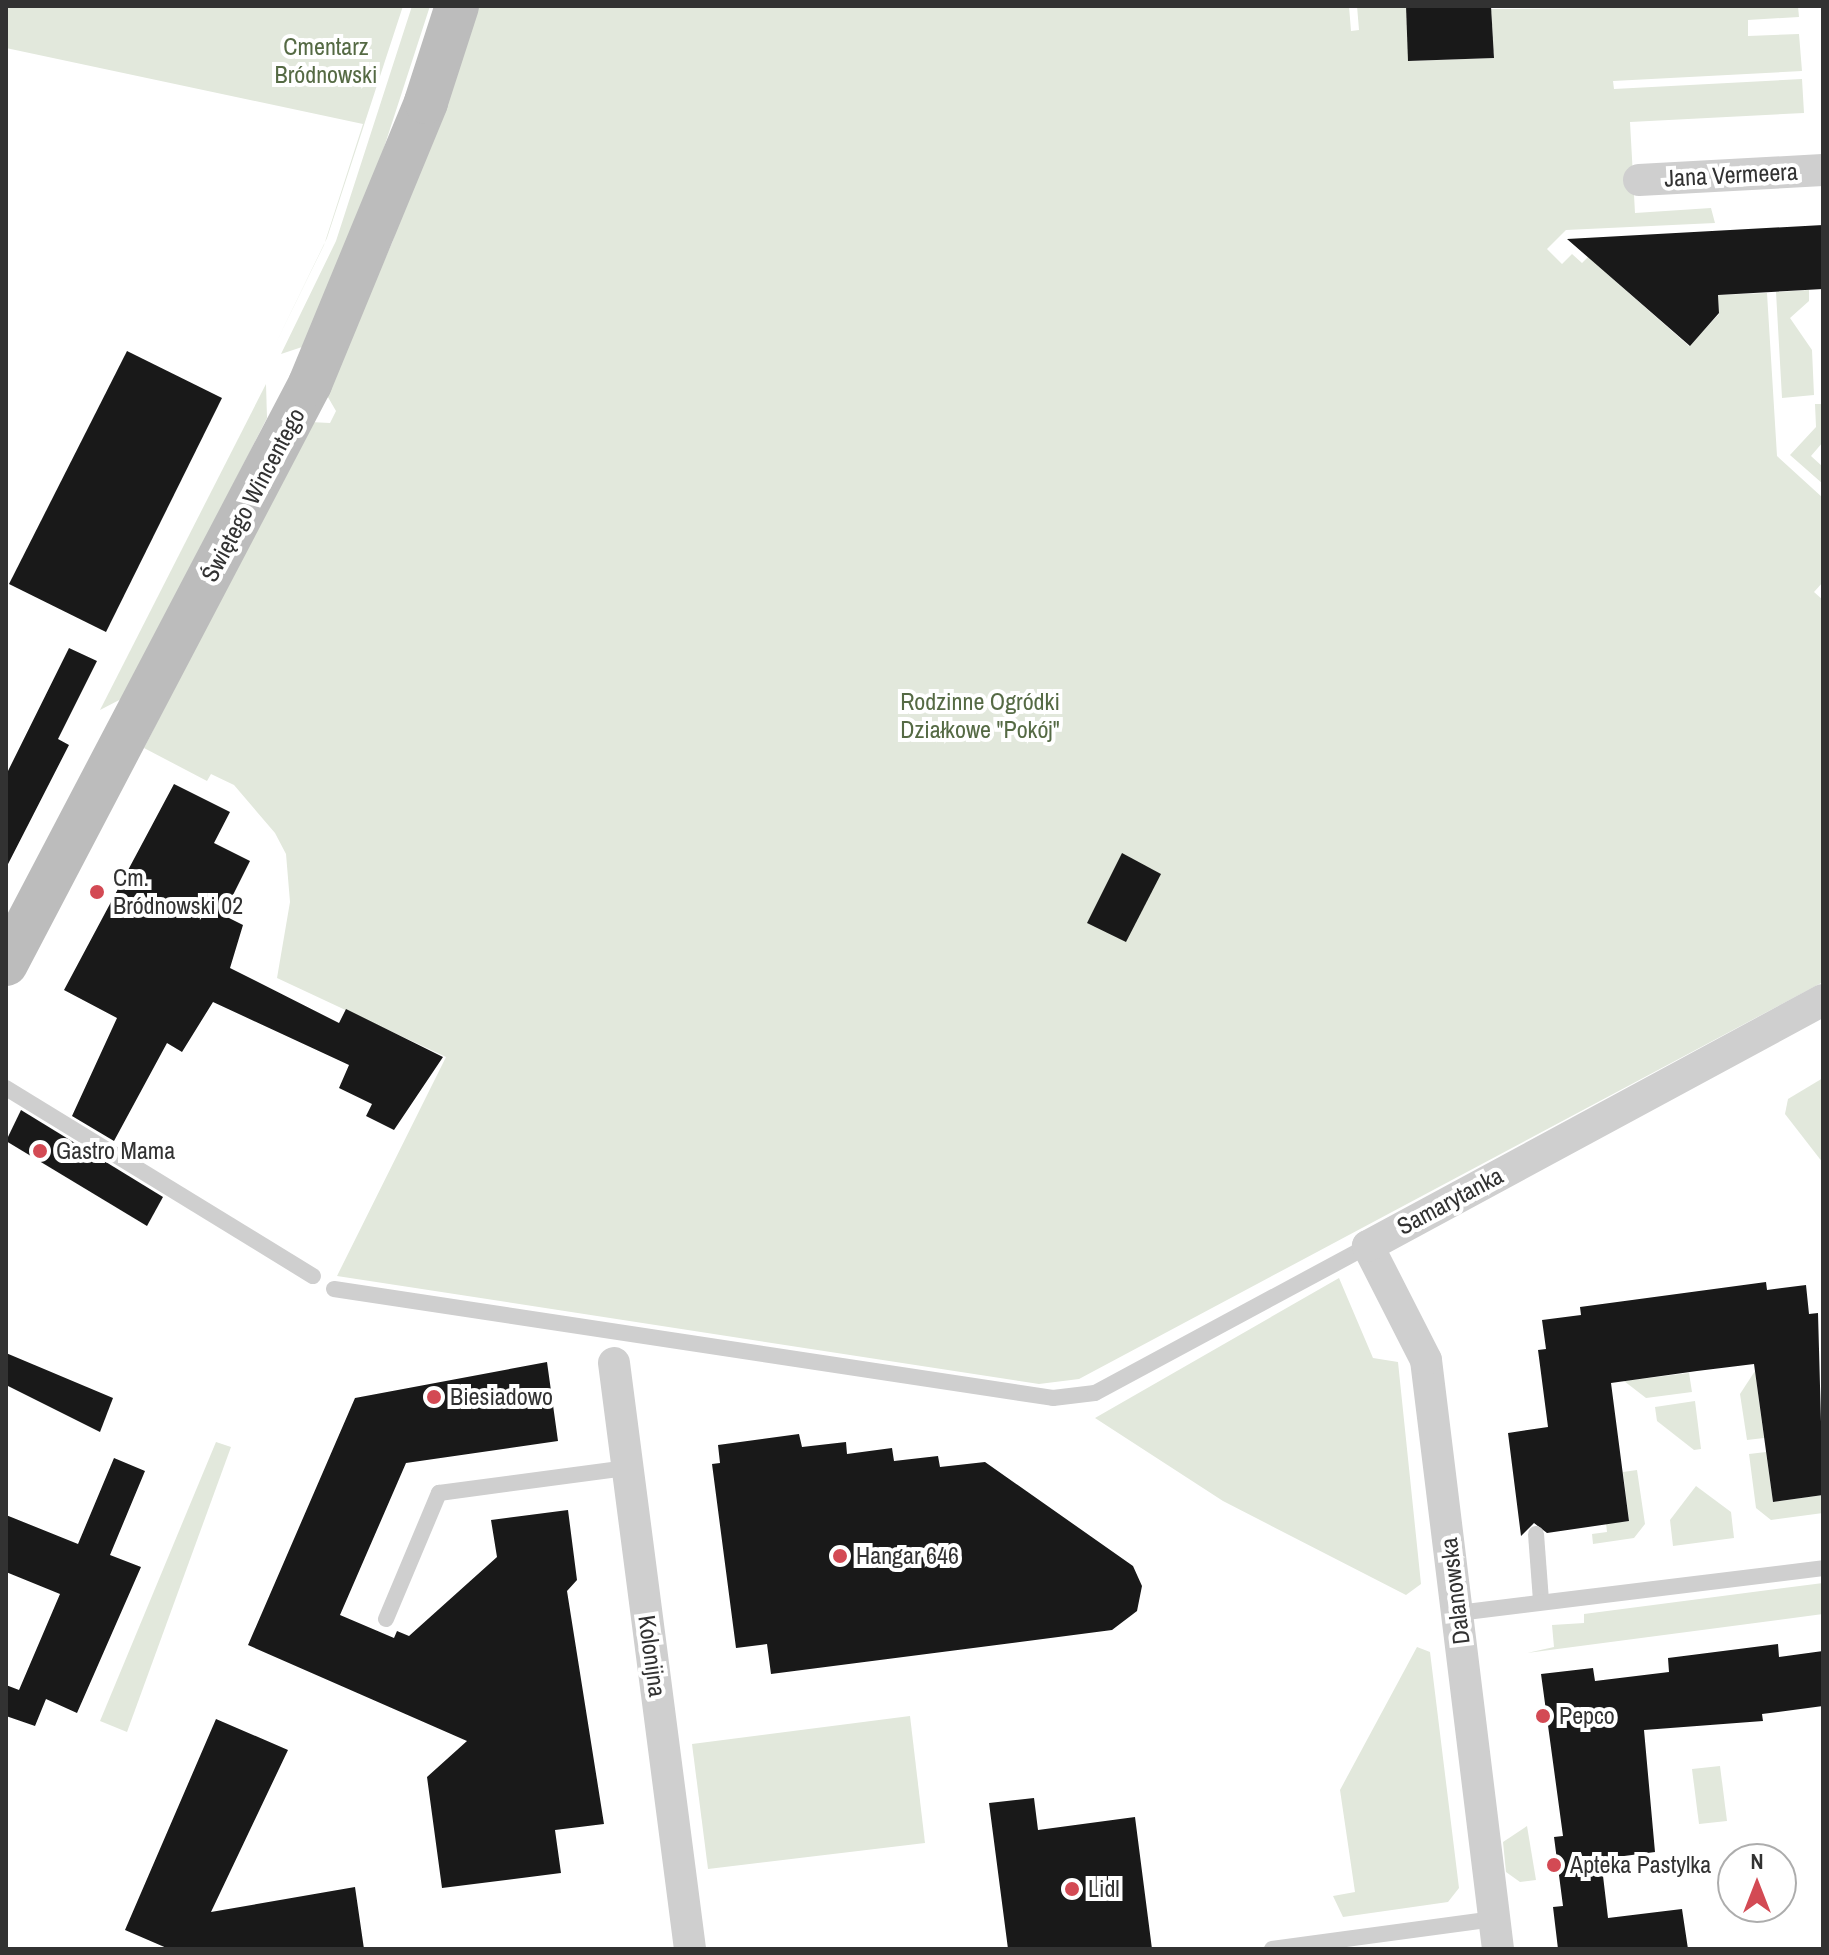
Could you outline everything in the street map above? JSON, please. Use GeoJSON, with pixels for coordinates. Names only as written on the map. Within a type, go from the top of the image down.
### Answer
{"type":"FeatureCollection","features":[{"type":"Feature","properties":{"kind":"street","name":"Świętego Wincentego"},"geometry":{"type":"LineString","coordinates":[[6,964],[307,392],[426,102],[457,6]]}},
{"type":"Feature","properties":{"kind":"street","name":"Jana Vermeera"},"geometry":{"type":"LineString","coordinates":[[1639,180],[1823,170]]}},
{"type":"Feature","properties":{"kind":"street","name":"Samarytanka"},"geometry":{"type":"LineString","coordinates":[[1368,1246],[1823,1000]]}},
{"type":"Feature","properties":{"kind":"street","name":"Dalanowska"},"geometry":{"type":"LineString","coordinates":[[1368,1246],[1426,1360],[1496,1934]]}},
{"type":"Feature","properties":{"kind":"street","name":"Kolonijna"},"geometry":{"type":"LineString","coordinates":[[614,1363],[690,1949]]}},
{"type":"Feature","properties":{"kind":"lane"},"geometry":{"type":"LineString","coordinates":[[6,1088],[313,1276]]}},
{"type":"Feature","properties":{"kind":"lane","name":"Samarytanka"},"geometry":{"type":"LineString","coordinates":[[334,1289],[1076,1396],[1095,1393],[1368,1246]]}},
{"type":"Feature","properties":{"kind":"lane"},"geometry":{"type":"LineString","coordinates":[[386,1619],[439,1493],[627,1468]]}},
{"type":"Feature","properties":{"kind":"lane"},"geometry":{"type":"LineString","coordinates":[[1536,1534],[1541,1601]]}},
{"type":"Feature","properties":{"kind":"lane"},"geometry":{"type":"LineString","coordinates":[[1458,1613],[1823,1568]]}},
{"type":"Feature","properties":{"kind":"lane"},"geometry":{"type":"LineString","coordinates":[[1272,1949],[1496,1934]]}},
{"type":"Feature","properties":{"kind":"green space","name":"Cmentarz Bródnowski"},"geometry":{"type":"Polygon","coordinates":[[[6,6],[403,6],[325,243],[363,124],[6,48],[6,6]]]}},
{"type":"Feature","properties":{"kind":"green space"},"geometry":{"type":"Polygon","coordinates":[[[412,6],[430,6],[377,169],[302,347],[281,354],[336,241],[412,6]]]}},
{"type":"Feature","properties":{"kind":"green space","name":"Rodzinne Ogródki Działkowe \"Pokój\""},"geometry":{"type":"Polygon","coordinates":[[[472,6],[1349,6],[1351,31],[1359,30],[1357,6],[1406,6],[1409,61],[1494,58],[1491,9],[1798,6],[1799,17],[1748,20],[1748,36],[1799,34],[1802,71],[1613,81],[1614,89],[1802,79],[1804,113],[1630,122],[1635,213],[1711,208],[1715,223],[1566,230],[1547,249],[1562,264],[1572,254],[1582,263],[1588,257],[1689,346],[1719,314],[1718,295],[1767,293],[1777,456],[1823,498],[1823,582],[1814,592],[1823,600],[1823,982],[1079,1379],[1039,1384],[337,1276],[446,1057],[277,978],[290,902],[286,854],[275,833],[234,785],[211,774],[207,781],[144,748],[310,422],[330,423],[336,411],[325,392],[392,243],[472,6]]]}},
{"type":"Feature","properties":{"kind":"green space"},"geometry":{"type":"Polygon","coordinates":[[[1809,290],[1809,301],[1790,318],[1812,350],[1814,395],[1782,398],[1776,292],[1809,290]]]}},
{"type":"Feature","properties":{"kind":"green space"},"geometry":{"type":"Polygon","coordinates":[[[266,384],[267,418],[125,697],[100,710],[266,384]]]}},
{"type":"Feature","properties":{"kind":"green space"},"geometry":{"type":"Polygon","coordinates":[[[1815,404],[1823,404],[1823,442],[1811,456],[1823,467],[1823,484],[1790,455],[1816,427],[1815,404]]]}},
{"type":"Feature","properties":{"kind":"green space"},"geometry":{"type":"Polygon","coordinates":[[[1823,1078],[1823,1163],[1785,1114],[1788,1099],[1823,1078]]]}},
{"type":"Feature","properties":{"kind":"green space"},"geometry":{"type":"Polygon","coordinates":[[[1339,1278],[1373,1358],[1398,1362],[1421,1584],[1406,1595],[1223,1501],[1095,1418],[1339,1278]]]}},
{"type":"Feature","properties":{"kind":"green space"},"geometry":{"type":"Polygon","coordinates":[[[1755,1371],[1764,1438],[1747,1440],[1740,1394],[1755,1371]]]}},
{"type":"Feature","properties":{"kind":"green space"},"geometry":{"type":"Polygon","coordinates":[[[1689,1373],[1692,1392],[1646,1398],[1624,1381],[1689,1373]]]}},
{"type":"Feature","properties":{"kind":"green space"},"geometry":{"type":"Polygon","coordinates":[[[1695,1401],[1701,1449],[1694,1450],[1657,1421],[1655,1407],[1695,1401]]]}},
{"type":"Feature","properties":{"kind":"green space"},"geometry":{"type":"Polygon","coordinates":[[[216,1442],[231,1447],[127,1732],[100,1721],[216,1442]]]}},
{"type":"Feature","properties":{"kind":"green space"},"geometry":{"type":"Polygon","coordinates":[[[1766,1452],[1773,1502],[1823,1495],[1823,1513],[1771,1520],[1756,1508],[1749,1454],[1766,1452]]]}},
{"type":"Feature","properties":{"kind":"green space"},"geometry":{"type":"Polygon","coordinates":[[[1637,1470],[1645,1524],[1634,1538],[1593,1544],[1592,1534],[1607,1532],[1606,1523],[1629,1521],[1623,1472],[1637,1470]]]}},
{"type":"Feature","properties":{"kind":"green space"},"geometry":{"type":"Polygon","coordinates":[[[1696,1486],[1731,1512],[1734,1538],[1673,1546],[1670,1520],[1696,1486]]]}},
{"type":"Feature","properties":{"kind":"green space"},"geometry":{"type":"Polygon","coordinates":[[[1823,1583],[1823,1614],[1527,1653],[1554,1647],[1552,1625],[1584,1623],[1584,1614],[1823,1583]]]}},
{"type":"Feature","properties":{"kind":"green space"},"geometry":{"type":"Polygon","coordinates":[[[1417,1647],[1430,1652],[1459,1888],[1448,1902],[1343,1917],[1333,1896],[1355,1892],[1340,1790],[1417,1647]]]}},
{"type":"Feature","properties":{"kind":"green space"},"geometry":{"type":"Polygon","coordinates":[[[910,1716],[925,1843],[708,1869],[692,1744],[910,1716]]]}},
{"type":"Feature","properties":{"kind":"green space"},"geometry":{"type":"Polygon","coordinates":[[[1720,1766],[1727,1821],[1699,1824],[1692,1769],[1720,1766]]]}},
{"type":"Feature","properties":{"kind":"green space"},"geometry":{"type":"Polygon","coordinates":[[[1527,1826],[1536,1880],[1520,1882],[1506,1872],[1503,1842],[1527,1826]]]}},
{"type":"Feature","properties":{"kind":"building"},"geometry":{"type":"Polygon","coordinates":[[[1406,6],[1491,6],[1494,58],[1408,61],[1406,6]]]}},
{"type":"Feature","properties":{"kind":"building"},"geometry":{"type":"Polygon","coordinates":[[[1823,225],[1823,289],[1718,295],[1719,313],[1690,346],[1567,239],[1823,225]]]}},
{"type":"Feature","properties":{"kind":"building"},"geometry":{"type":"Polygon","coordinates":[[[127,351],[222,398],[106,632],[9,584],[127,351]]]}},
{"type":"Feature","properties":{"kind":"building"},"geometry":{"type":"Polygon","coordinates":[[[69,648],[97,661],[58,739],[69,745],[6,868],[6,775],[69,648]]]}},
{"type":"Feature","properties":{"kind":"building"},"geometry":{"type":"Polygon","coordinates":[[[174,784],[230,812],[214,843],[250,861],[223,915],[243,925],[230,968],[339,1023],[346,1009],[443,1057],[394,1130],[366,1116],[372,1104],[339,1088],[349,1065],[213,1002],[182,1052],[167,1043],[114,1141],[72,1116],[117,1018],[64,990],[174,784]]]}},
{"type":"Feature","properties":{"kind":"building"},"geometry":{"type":"Polygon","coordinates":[[[1122,853],[1161,874],[1126,942],[1087,923],[1122,853]]]}},
{"type":"Feature","properties":{"kind":"building"},"geometry":{"type":"Polygon","coordinates":[[[21,1110],[163,1197],[147,1226],[6,1141],[21,1110]]]}},
{"type":"Feature","properties":{"kind":"building"},"geometry":{"type":"Polygon","coordinates":[[[1766,1282],[1767,1290],[1806,1285],[1809,1314],[1818,1313],[1823,1495],[1773,1502],[1754,1364],[1697,1371],[1611,1383],[1629,1521],[1547,1533],[1534,1523],[1521,1536],[1508,1433],[1548,1427],[1538,1350],[1546,1349],[1542,1320],[1581,1315],[1580,1307],[1766,1282]]]}},
{"type":"Feature","properties":{"kind":"building"},"geometry":{"type":"Polygon","coordinates":[[[6,1353],[113,1398],[100,1432],[6,1385],[6,1353]]]}},
{"type":"Feature","properties":{"kind":"building"},"geometry":{"type":"Polygon","coordinates":[[[547,1362],[558,1441],[406,1463],[340,1615],[394,1638],[397,1631],[409,1636],[497,1557],[491,1520],[568,1510],[577,1580],[567,1591],[604,1824],[555,1830],[561,1873],[442,1888],[427,1777],[467,1741],[248,1645],[355,1398],[547,1362]]]}},
{"type":"Feature","properties":{"kind":"building"},"geometry":{"type":"Polygon","coordinates":[[[799,1434],[802,1447],[846,1442],[847,1454],[892,1448],[894,1461],[938,1456],[940,1467],[985,1462],[1133,1566],[1142,1586],[1137,1611],[1112,1630],[771,1674],[767,1644],[736,1648],[712,1464],[720,1463],[718,1445],[799,1434]]]}},
{"type":"Feature","properties":{"kind":"building"},"geometry":{"type":"Polygon","coordinates":[[[114,1458],[145,1471],[110,1555],[141,1567],[77,1713],[46,1699],[35,1726],[6,1716],[6,1685],[19,1690],[60,1594],[6,1572],[6,1515],[78,1544],[114,1458]]]}},
{"type":"Feature","properties":{"kind":"building"},"geometry":{"type":"Polygon","coordinates":[[[1778,1644],[1779,1657],[1823,1651],[1823,1706],[1762,1714],[1763,1721],[1644,1730],[1655,1852],[1601,1859],[1608,1918],[1682,1909],[1688,1949],[1558,1949],[1553,1907],[1563,1906],[1554,1837],[1563,1836],[1541,1674],[1593,1668],[1595,1681],[1669,1672],[1668,1658],[1778,1644]]]}},
{"type":"Feature","properties":{"kind":"building"},"geometry":{"type":"Polygon","coordinates":[[[216,1719],[288,1750],[211,1912],[355,1887],[364,1949],[169,1949],[125,1930],[216,1719]]]}},
{"type":"Feature","properties":{"kind":"building","name":"Lidl"},"geometry":{"type":"Polygon","coordinates":[[[1034,1798],[1038,1830],[1135,1817],[1152,1949],[1008,1949],[989,1803],[1034,1798]]]}},
{"type":"Feature","properties":{"kind":"place","name":"Cm. Bródnowski 02"},"geometry":{"type":"Point","coordinates":[97,892]}},
{"type":"Feature","properties":{"kind":"place","name":"Gastro Mama"},"geometry":{"type":"Point","coordinates":[40,1151]}},
{"type":"Feature","properties":{"kind":"place","name":"Biesiadowo"},"geometry":{"type":"Point","coordinates":[434,1397]}},
{"type":"Feature","properties":{"kind":"place","name":"Hangar 646"},"geometry":{"type":"Point","coordinates":[840,1556]}},
{"type":"Feature","properties":{"kind":"place","name":"Pepco"},"geometry":{"type":"Point","coordinates":[1543,1716]}},
{"type":"Feature","properties":{"kind":"place","name":"Apteka Pastylka"},"geometry":{"type":"Point","coordinates":[1554,1865]}},
{"type":"Feature","properties":{"kind":"place","name":"Lidl"},"geometry":{"type":"Point","coordinates":[1072,1889]}}]}
